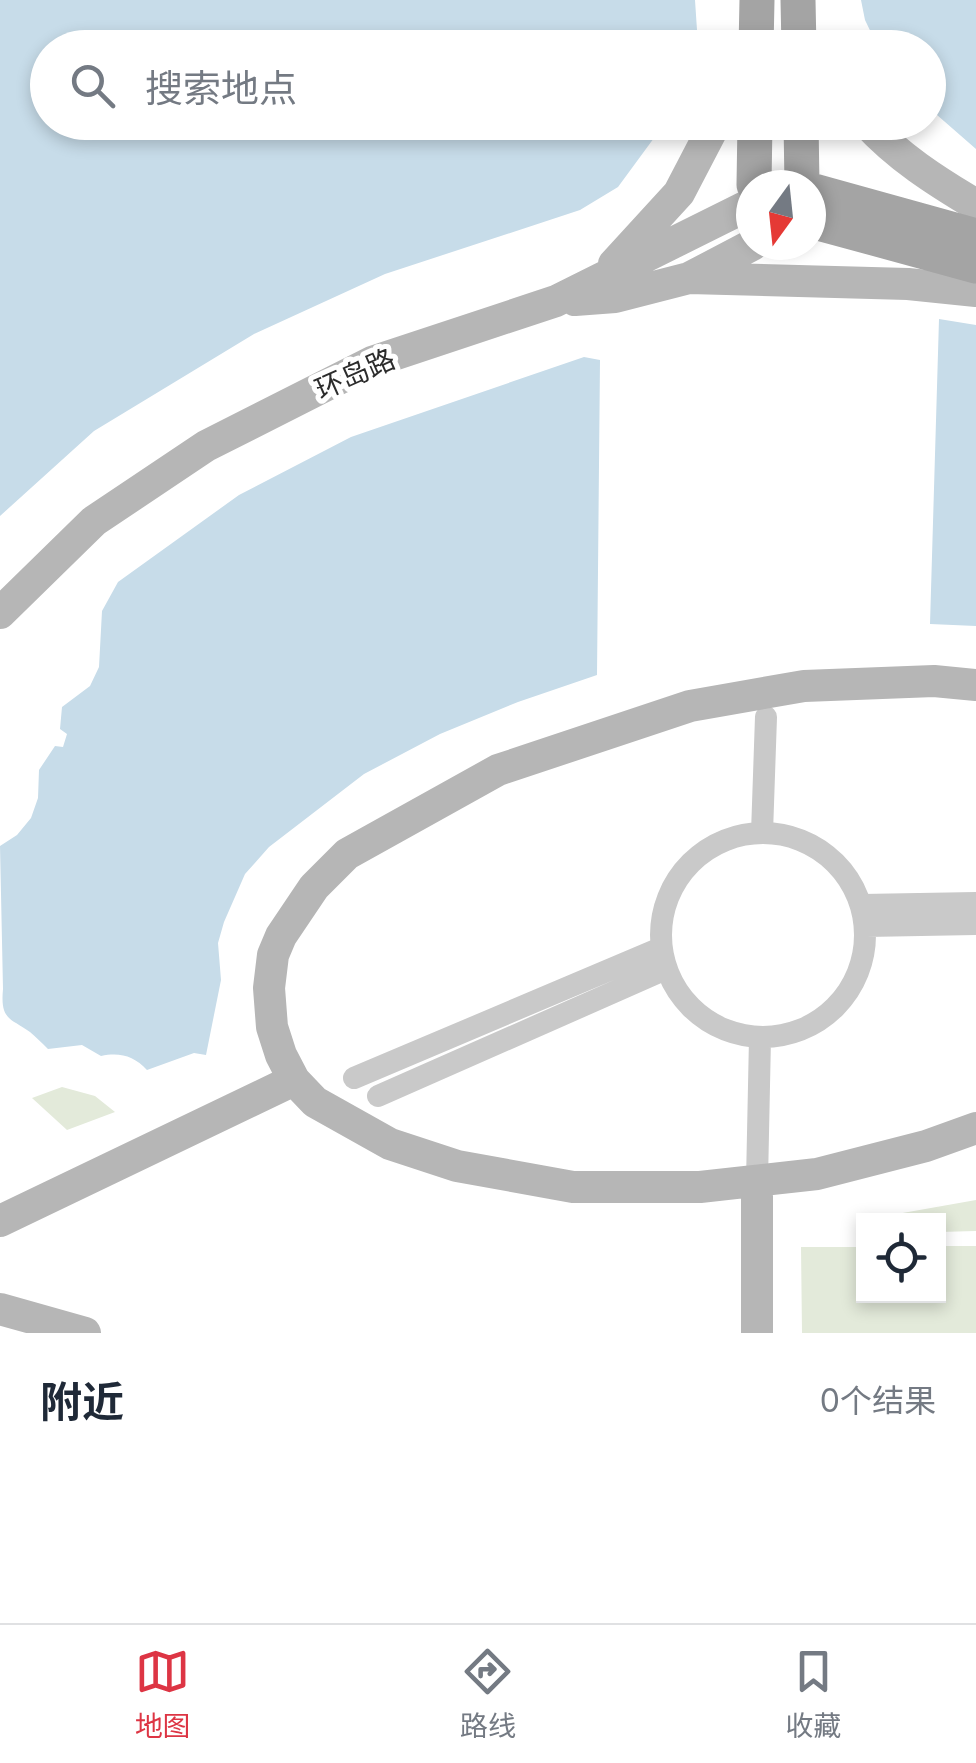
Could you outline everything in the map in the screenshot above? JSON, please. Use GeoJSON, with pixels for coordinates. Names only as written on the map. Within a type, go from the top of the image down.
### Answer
{"type":"FeatureCollection","features":[{"type":"Feature","properties":{"kind":"main road"},"geometry":{"type":"LineString","coordinates":[[754,170],[755,140]]}},
{"type":"Feature","properties":{"kind":"main road"},"geometry":{"type":"LineString","coordinates":[[801,140],[802,170]]}},
{"type":"Feature","properties":{"kind":"main road"},"geometry":{"type":"LineString","coordinates":[[826,194],[976,236]]}},
{"type":"Feature","properties":{"kind":"main road"},"geometry":{"type":"LineString","coordinates":[[826,225],[976,266]]}},
{"type":"Feature","properties":{"kind":"street"},"geometry":{"type":"LineString","coordinates":[[599,280],[679,193],[707,140]]}},
{"type":"Feature","properties":{"kind":"street"},"geometry":{"type":"LineString","coordinates":[[882,140],[930,178],[976,205]]}},
{"type":"Feature","properties":{"kind":"street","name":"环岛路"},"geometry":{"type":"LineString","coordinates":[[0,613],[94,522],[206,446],[372,362],[556,302],[736,212]]}},
{"type":"Feature","properties":{"kind":"street"},"geometry":{"type":"LineString","coordinates":[[556,302],[616,297],[690,278],[736,254]]}},
{"type":"Feature","properties":{"kind":"street"},"geometry":{"type":"LineString","coordinates":[[690,278],[908,284],[976,291]]}},
{"type":"Feature","properties":{"kind":"street"},"geometry":{"type":"LineString","coordinates":[[976,686],[934,680],[804,686],[690,706],[498,770],[347,854],[314,887],[281,936],[273,955],[269,988],[272,1026],[294,1080],[315,1102],[390,1144],[456,1166],[573,1186],[700,1187],[817,1174],[926,1146],[976,1128]]}},
{"type":"Feature","properties":{"kind":"street"},"geometry":{"type":"LineString","coordinates":[[762,833],[766,718]]}},
{"type":"Feature","properties":{"kind":"street"},"geometry":{"type":"LineString","coordinates":[[783,834],[809,843],[832,859],[850,880],[864,915],[862,964],[845,998],[827,1016],[805,1028],[760,1038],[736,1033],[700,1016],[675,986],[664,958],[662,920],[669,894],[683,870],[728,838],[783,834]]}},
{"type":"Feature","properties":{"kind":"street"},"geometry":{"type":"LineString","coordinates":[[864,915],[976,902]]}},
{"type":"Feature","properties":{"kind":"street"},"geometry":{"type":"LineString","coordinates":[[864,915],[976,924]]}},
{"type":"Feature","properties":{"kind":"street"},"geometry":{"type":"LineString","coordinates":[[354,1078],[664,958]]}},
{"type":"Feature","properties":{"kind":"street"},"geometry":{"type":"LineString","coordinates":[[378,1096],[664,958]]}},
{"type":"Feature","properties":{"kind":"street"},"geometry":{"type":"LineString","coordinates":[[756,1333],[760,1038]]}},
{"type":"Feature","properties":{"kind":"street"},"geometry":{"type":"LineString","coordinates":[[0,1221],[294,1080]]}},
{"type":"Feature","properties":{"kind":"street"},"geometry":{"type":"LineString","coordinates":[[0,1309],[85,1333]]}},
{"type":"Feature","properties":{"kind":"green space"},"geometry":{"type":"Polygon","coordinates":[[[62,1087],[95,1096],[115,1112],[67,1130],[32,1098],[62,1087]]]}},
{"type":"Feature","properties":{"kind":"green space"},"geometry":{"type":"Polygon","coordinates":[[[976,1200],[976,1231],[946,1232],[946,1213],[903,1213],[976,1200]]]}},
{"type":"Feature","properties":{"kind":"green space"},"geometry":{"type":"Polygon","coordinates":[[[946,1246],[976,1246],[976,1333],[802,1333],[801,1247],[856,1247],[856,1303],[946,1303],[946,1246]]]}},
{"type":"Feature","properties":{"kind":"water"},"geometry":{"type":"Polygon","coordinates":[[[0,0],[695,0],[697,30],[30,30],[30,140],[653,140],[618,187],[580,210],[385,274],[254,334],[94,431],[0,516],[0,0]]]}},
{"type":"Feature","properties":{"kind":"water"},"geometry":{"type":"Polygon","coordinates":[[[861,0],[976,0],[976,149],[946,123],[946,30],[870,30],[861,0]]]}},
{"type":"Feature","properties":{"kind":"water"},"geometry":{"type":"Polygon","coordinates":[[[939,319],[976,325],[976,626],[930,624],[939,319]]]}},
{"type":"Feature","properties":{"kind":"water"},"geometry":{"type":"Polygon","coordinates":[[[584,357],[600,360],[597,675],[440,734],[364,774],[269,847],[245,874],[224,922],[218,943],[221,980],[206,1055],[194,1053],[147,1070],[126,1056],[101,1056],[82,1045],[48,1049],[8,1017],[3,1007],[0,846],[17,835],[31,818],[38,798],[39,770],[55,746],[63,747],[67,734],[60,729],[62,707],[90,686],[99,667],[102,611],[118,582],[239,495],[351,437],[584,357]]]}}]}
